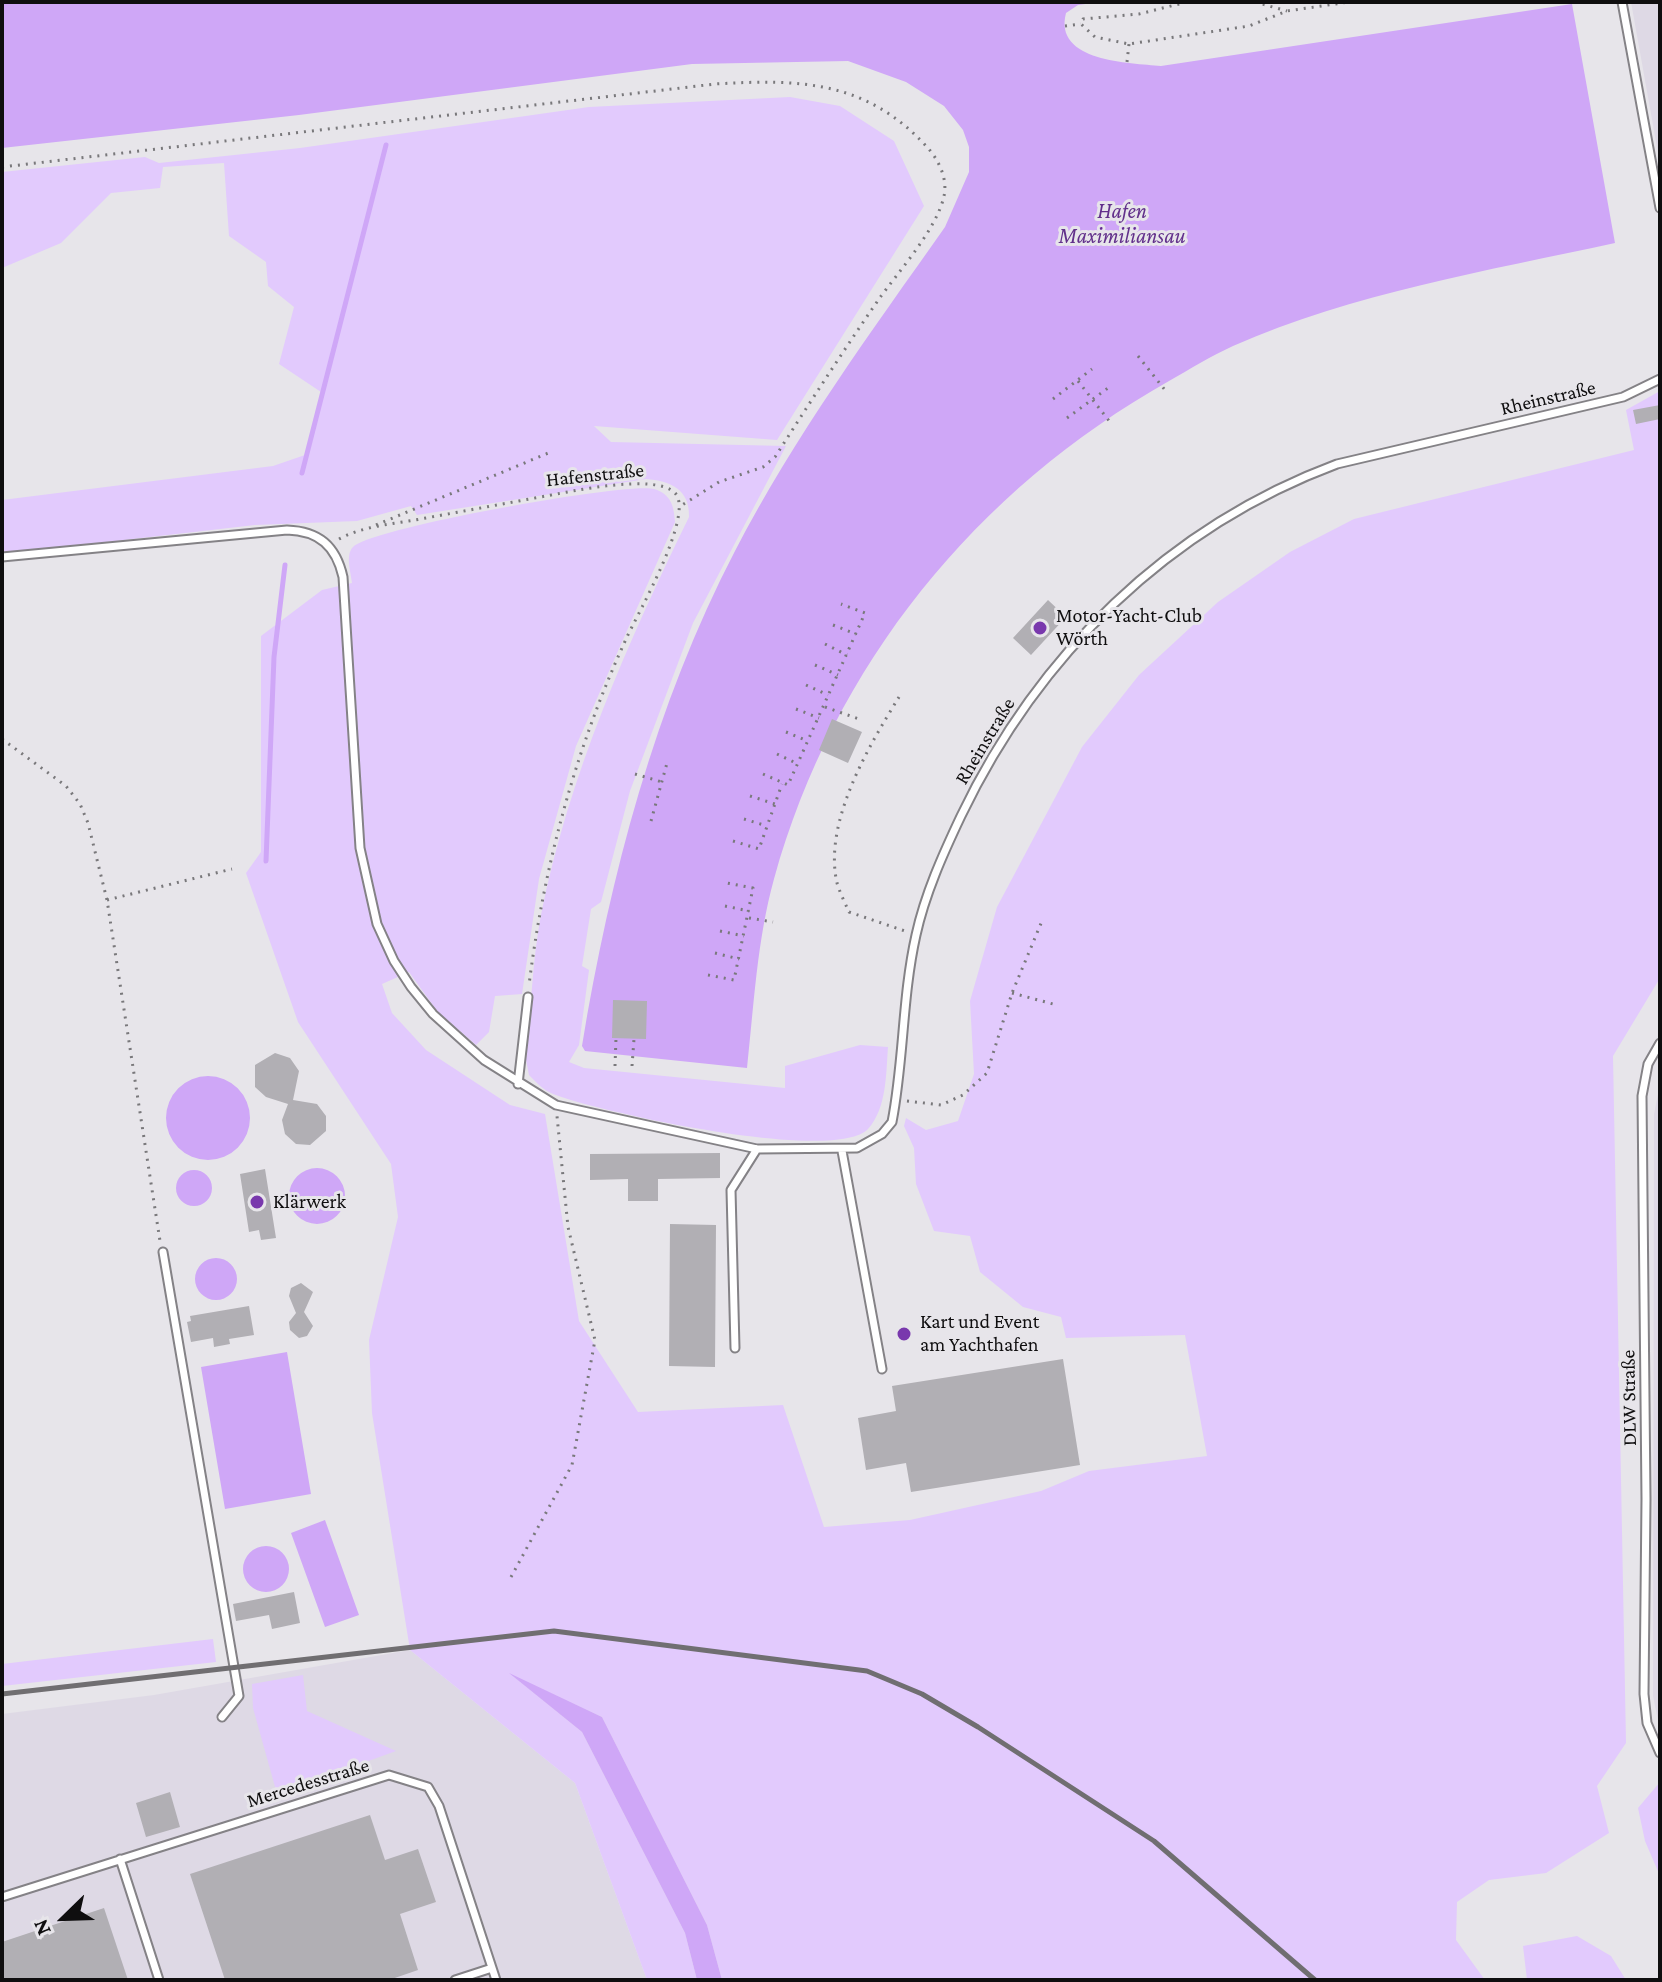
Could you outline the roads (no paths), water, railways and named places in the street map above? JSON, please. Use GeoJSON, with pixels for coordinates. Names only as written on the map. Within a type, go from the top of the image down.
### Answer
{"type":"FeatureCollection","features":[{"type":"Feature","properties":{"kind":"lane"},"geometry":{"type":"LineString","coordinates":[[1622,2],[1660,208]]}},
{"type":"Feature","properties":{"kind":"lane","name":"Rheinstraße"},"geometry":{"type":"LineString","coordinates":[[2,557],[287,530],[304,530],[328,544],[339,560],[350,637],[360,848],[377,924],[394,961],[433,1014],[484,1060],[556,1105],[757,1149],[842,1151],[870,1143],[892,1122],[916,934],[941,857],[1016,716],[1061,657],[1103,612],[1199,533],[1254,500],[1337,464],[1623,397],[1646,389],[1660,379]]}},
{"type":"Feature","properties":{"kind":"lane"},"geometry":{"type":"LineString","coordinates":[[518,1084],[528,997]]}},
{"type":"Feature","properties":{"kind":"lane","name":"DLW Straße"},"geometry":{"type":"LineString","coordinates":[[1660,1043],[1648,1064],[1642,1096],[1646,1499],[1644,1694],[1647,1723],[1660,1753]]}},
{"type":"Feature","properties":{"kind":"lane"},"geometry":{"type":"LineString","coordinates":[[735,1348],[731,1190],[757,1149]]}},
{"type":"Feature","properties":{"kind":"lane"},"geometry":{"type":"LineString","coordinates":[[842,1151],[882,1369]]}},
{"type":"Feature","properties":{"kind":"lane"},"geometry":{"type":"LineString","coordinates":[[163,1252],[239,1696],[222,1717]]}},
{"type":"Feature","properties":{"kind":"lane","name":"Mercedesstraße"},"geometry":{"type":"LineString","coordinates":[[2,1897],[389,1775],[428,1787],[439,1806],[496,1980]]}},
{"type":"Feature","properties":{"kind":"lane"},"geometry":{"type":"LineString","coordinates":[[120,1859],[159,1980]]}},
{"type":"Feature","properties":{"kind":"lane"},"geometry":{"type":"LineString","coordinates":[[455,1980],[492,1968]]}},
{"type":"Feature","properties":{"kind":"water","name":"Hafen Maximiliansau"},"geometry":{"type":"Polygon","coordinates":[[[2,2],[1100,2],[1078,5],[1066,13],[1065,29],[1071,42],[1097,57],[1161,66],[1572,4],[1615,243],[1421,285],[1325,311],[1279,328],[1225,350],[1169,381],[1099,425],[1034,475],[975,530],[922,590],[874,656],[834,726],[800,800],[768,902],[747,1068],[585,1051],[582,1046],[593,982],[622,855],[639,792],[681,669],[735,551],[782,467],[834,386],[945,227],[969,172],[969,147],[963,130],[944,106],[906,82],[848,61],[692,64],[299,115],[2,148],[2,2]]]}},
{"type":"Feature","properties":{"kind":"water"},"geometry":{"type":"Polygon","coordinates":[[[208,1076],[224,1079],[238,1088],[247,1102],[250,1118],[247,1134],[238,1148],[224,1157],[208,1160],[192,1157],[178,1148],[169,1134],[166,1118],[169,1102],[178,1088],[192,1079],[208,1076]]]}},
{"type":"Feature","properties":{"kind":"water"},"geometry":{"type":"Polygon","coordinates":[[[317,1168],[337,1176],[345,1196],[337,1216],[317,1224],[297,1216],[289,1196],[297,1176],[317,1168]]]}},
{"type":"Feature","properties":{"kind":"water"},"geometry":{"type":"Polygon","coordinates":[[[194,1170],[206,1176],[212,1188],[206,1200],[194,1206],[182,1200],[176,1188],[182,1176],[194,1170]]]}},
{"type":"Feature","properties":{"kind":"water"},"geometry":{"type":"Polygon","coordinates":[[[216,1258],[231,1264],[237,1279],[231,1294],[216,1300],[201,1294],[195,1279],[201,1264],[216,1258]]]}},
{"type":"Feature","properties":{"kind":"water"},"geometry":{"type":"Polygon","coordinates":[[[287,1352],[311,1494],[225,1509],[201,1367],[287,1352]]]}},
{"type":"Feature","properties":{"kind":"water"},"geometry":{"type":"Polygon","coordinates":[[[325,1520],[359,1615],[325,1627],[291,1533],[325,1520]]]}},
{"type":"Feature","properties":{"kind":"water"},"geometry":{"type":"Polygon","coordinates":[[[266,1546],[282,1553],[289,1569],[282,1585],[266,1592],[250,1585],[243,1569],[250,1553],[266,1546]]]}},
{"type":"Feature","properties":{"kind":"water"},"geometry":{"type":"Polygon","coordinates":[[[509,1673],[602,1717],[707,1925],[722,1980],[697,1980],[685,1933],[582,1732],[509,1673]]]}},
{"type":"Feature","properties":{"kind":"waterway"},"geometry":{"type":"LineString","coordinates":[[302,473],[386,145]]}},
{"type":"Feature","properties":{"kind":"waterway"},"geometry":{"type":"LineString","coordinates":[[266,861],[274,657],[285,565]]}},
{"type":"Feature","properties":{"kind":"railway"},"geometry":{"type":"LineString","coordinates":[[2,1694],[554,1631],[867,1671],[922,1694],[978,1727],[1154,1841],[1315,1980]]}},
{"type":"Feature","properties":{"kind":"place","name":"Motor-Yacht-Club Wörth"},"geometry":{"type":"Point","coordinates":[1040,628]}},
{"type":"Feature","properties":{"kind":"place","name":"Klärwerk"},"geometry":{"type":"Point","coordinates":[257,1202]}},
{"type":"Feature","properties":{"kind":"place","name":"Kart und Event am Yachthafen"},"geometry":{"type":"Point","coordinates":[904,1334]}}]}
